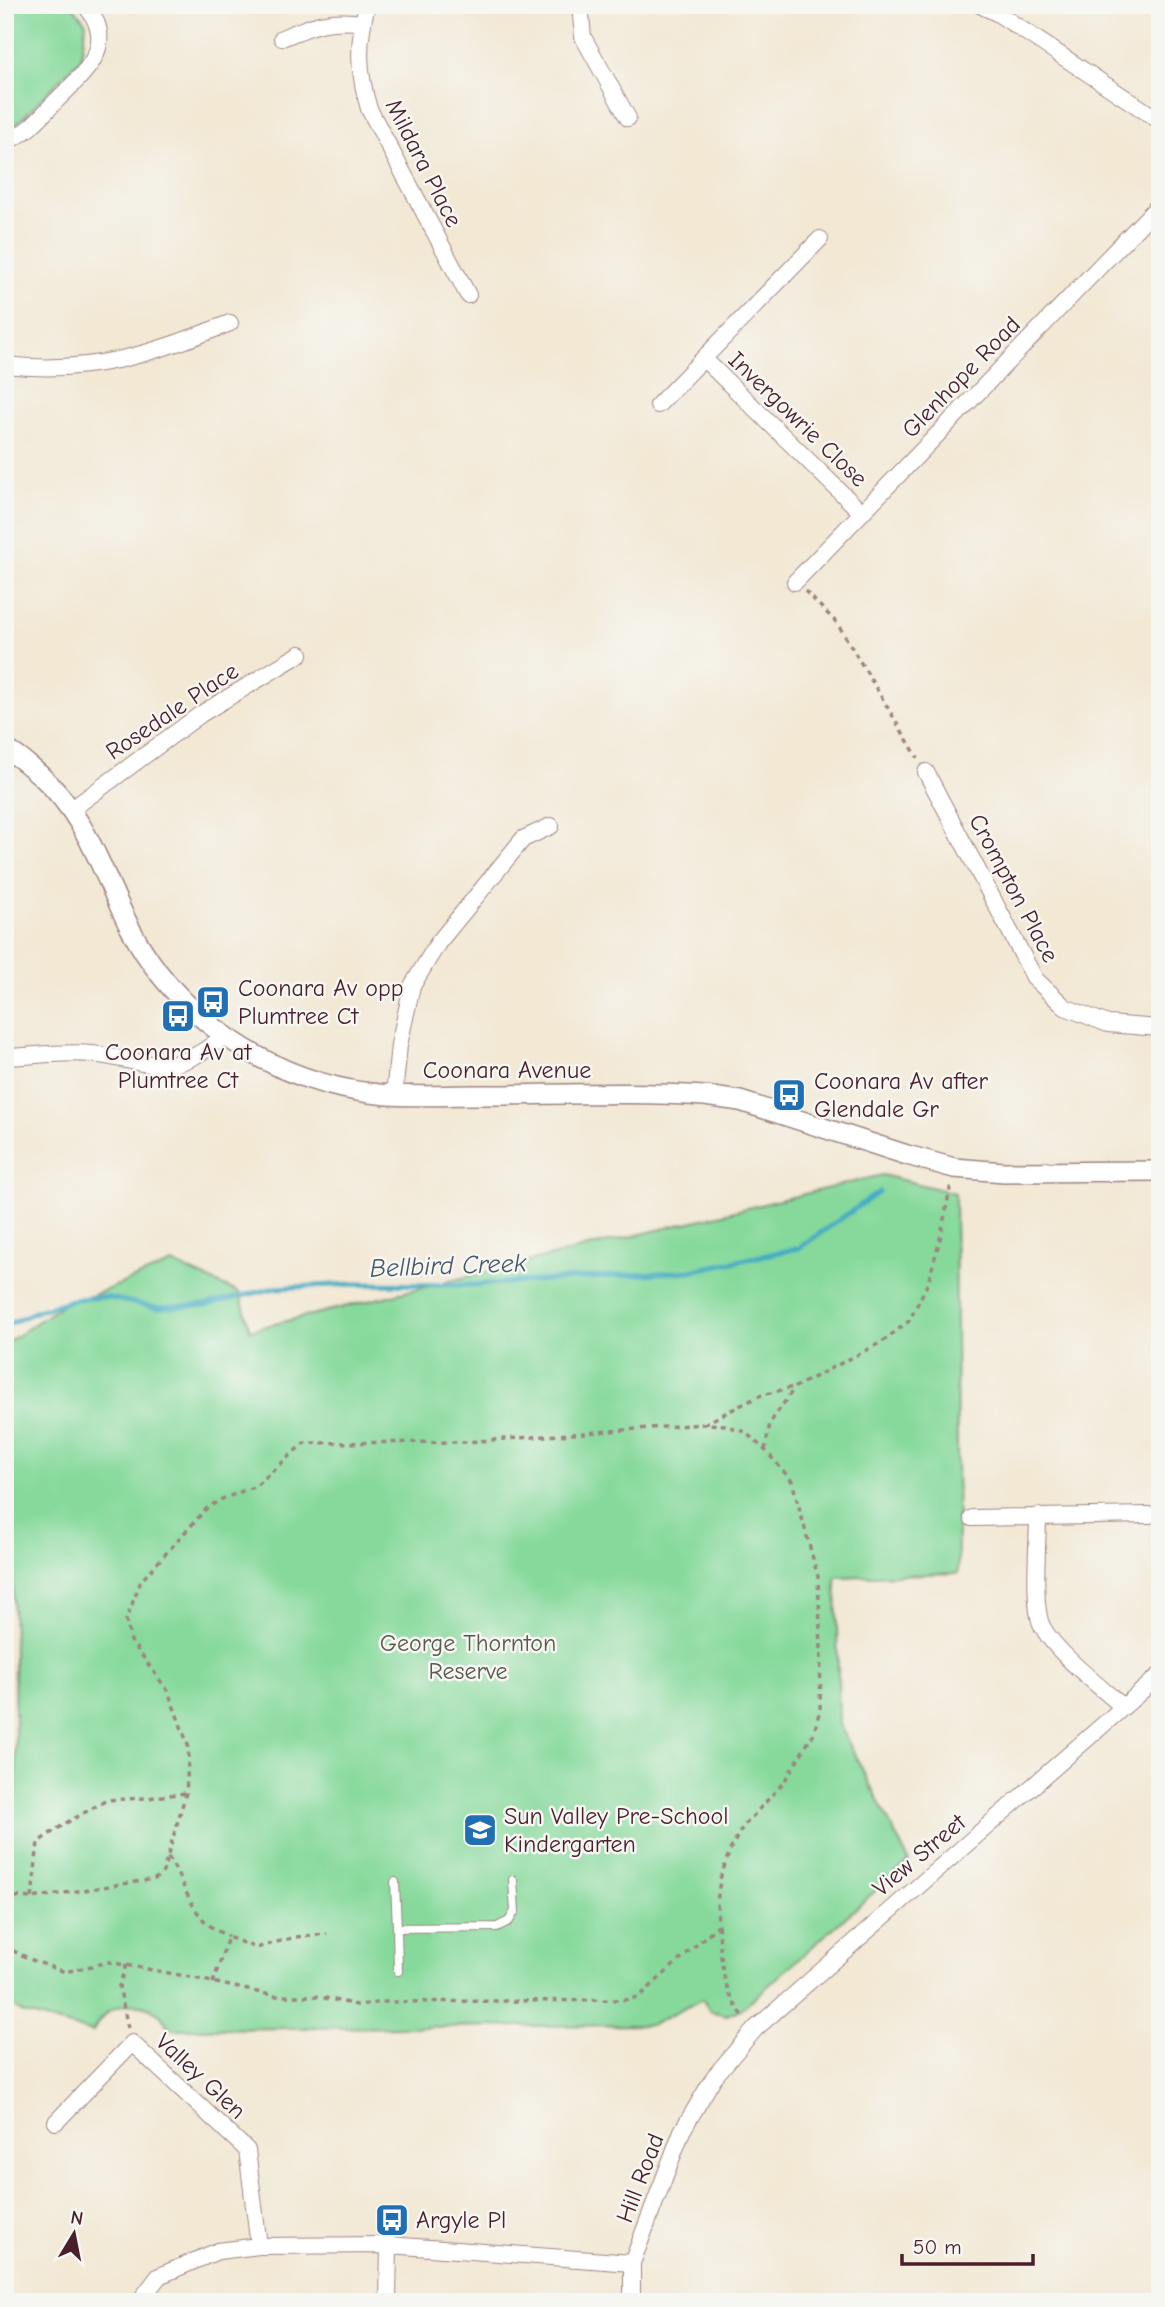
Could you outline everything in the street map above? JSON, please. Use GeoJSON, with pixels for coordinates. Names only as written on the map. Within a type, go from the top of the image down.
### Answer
{"type":"FeatureCollection","features":[{"type":"Feature","properties":{"kind":"street"},"geometry":{"type":"LineString","coordinates":[[5,141],[24,132],[92,65],[100,37],[98,23],[85,5]]}},
{"type":"Feature","properties":{"kind":"street","name":"Mildara Place"},"geometry":{"type":"LineString","coordinates":[[367,5],[359,50],[361,83],[369,109],[468,295]]}},
{"type":"Feature","properties":{"kind":"street"},"geometry":{"type":"LineString","coordinates":[[580,5],[583,37],[628,118]]}},
{"type":"Feature","properties":{"kind":"street"},"geometry":{"type":"LineString","coordinates":[[981,5],[1000,9],[1160,121]]}},
{"type":"Feature","properties":{"kind":"street"},"geometry":{"type":"LineString","coordinates":[[282,38],[327,21],[363,23]]}},
{"type":"Feature","properties":{"kind":"street","name":"Glenhope Road"},"geometry":{"type":"LineString","coordinates":[[795,582],[1160,204]]}},
{"type":"Feature","properties":{"kind":"street","name":"Invergowrie Close"},"geometry":{"type":"LineString","coordinates":[[658,405],[820,239]]}},
{"type":"Feature","properties":{"kind":"street"},"geometry":{"type":"LineString","coordinates":[[5,365],[38,369],[100,365],[156,351],[230,324]]}},
{"type":"Feature","properties":{"kind":"street","name":"Invergowrie Close"},"geometry":{"type":"LineString","coordinates":[[704,359],[861,512]]}},
{"type":"Feature","properties":{"kind":"street","name":"Rosedale Place"},"geometry":{"type":"LineString","coordinates":[[72,810],[201,715],[300,654]]}},
{"type":"Feature","properties":{"kind":"street","name":"Coonara Avenue"},"geometry":{"type":"LineString","coordinates":[[5,749],[14,753],[53,787],[72,810],[97,852],[130,928],[148,959],[191,1010],[224,1036],[297,1075],[343,1088],[394,1096],[705,1096],[740,1101],[954,1168],[1004,1172],[1160,1171]]}},
{"type":"Feature","properties":{"kind":"street","name":"Crompton Place"},"geometry":{"type":"LineString","coordinates":[[926,772],[1035,979],[1065,1007],[1108,1024],[1160,1028]]}},
{"type":"Feature","properties":{"kind":"street"},"geometry":{"type":"LineString","coordinates":[[394,1096],[399,1045],[412,986],[438,943],[523,839],[551,826]]}},
{"type":"Feature","properties":{"kind":"street"},"geometry":{"type":"LineString","coordinates":[[5,1057],[90,1054],[157,1066],[175,1064],[204,1053],[224,1036]]}},
{"type":"Feature","properties":{"kind":"street"},"geometry":{"type":"LineString","coordinates":[[972,1518],[1150,1515]]}},
{"type":"Feature","properties":{"kind":"street"},"geometry":{"type":"LineString","coordinates":[[1038,1516],[1037,1605],[1041,1623],[1053,1642],[1123,1707]]}},
{"type":"Feature","properties":{"kind":"street","name":"View Street"},"geometry":{"type":"LineString","coordinates":[[714,2077],[755,2029],[1160,1675]]}},
{"type":"Feature","properties":{"kind":"street","name":"Valley Glen"},"geometry":{"type":"LineString","coordinates":[[56,2122],[132,2043],[247,2150],[259,2246]]}},
{"type":"Feature","properties":{"kind":"street","name":"Hill Road"},"geometry":{"type":"LineString","coordinates":[[632,2302],[632,2263],[682,2131],[714,2077]]}},
{"type":"Feature","properties":{"kind":"street"},"geometry":{"type":"LineString","coordinates":[[388,2302],[389,2245]]}},
{"type":"Feature","properties":{"kind":"street"},"geometry":{"type":"LineString","coordinates":[[139,2302],[159,2276],[218,2251],[259,2246],[389,2245],[632,2263]]}},
{"type":"Feature","properties":{"kind":"lane"},"geometry":{"type":"LineString","coordinates":[[397,1928],[497,1927],[509,1921],[515,1911],[513,1880]]}},
{"type":"Feature","properties":{"kind":"lane"},"geometry":{"type":"LineString","coordinates":[[394,1882],[398,1971]]}},
{"type":"Feature","properties":{"kind":"path"},"geometry":{"type":"LineString","coordinates":[[795,582],[837,623],[926,772]]}},
{"type":"Feature","properties":{"kind":"path"},"geometry":{"type":"LineString","coordinates":[[703,1424],[759,1396],[795,1387],[882,1342],[909,1321],[928,1283],[954,1168]]}},
{"type":"Feature","properties":{"kind":"path"},"geometry":{"type":"LineString","coordinates":[[765,1450],[770,1423],[795,1387]]}},
{"type":"Feature","properties":{"kind":"path"},"geometry":{"type":"LineString","coordinates":[[5,1896],[32,1898],[155,1879],[163,1872],[186,1793],[189,1748],[168,1691],[131,1641],[126,1620],[141,1581],[207,1508],[256,1486],[304,1443],[466,1442],[703,1424],[725,1425],[746,1432],[792,1481],[818,1577],[820,1709],[814,1733],[784,1782],[742,1828],[730,1850],[719,1891],[718,1925],[724,1982],[732,2003],[755,2029]]}},
{"type":"Feature","properties":{"kind":"path"},"geometry":{"type":"LineString","coordinates":[[32,1898],[38,1842],[107,1800],[186,1793]]}},
{"type":"Feature","properties":{"kind":"path"},"geometry":{"type":"LineString","coordinates":[[168,1857],[182,1878],[191,1901],[208,1924],[228,1937],[256,1948],[295,1937],[327,1934]]}},
{"type":"Feature","properties":{"kind":"path"},"geometry":{"type":"LineString","coordinates":[[5,1947],[65,1972],[109,1962],[275,1996],[316,1996],[357,2005],[386,2002],[624,2000],[639,1997],[718,1925]]}},
{"type":"Feature","properties":{"kind":"path"},"geometry":{"type":"LineString","coordinates":[[213,1983],[228,1937]]}},
{"type":"Feature","properties":{"kind":"path"},"geometry":{"type":"LineString","coordinates":[[126,1965],[119,1986],[123,2013],[132,2043]]}},
{"type":"Feature","properties":{"kind":"green space"},"geometry":{"type":"Polygon","coordinates":[[[5,5],[72,5],[86,23],[81,58],[13,128],[5,130],[5,5]]]}},
{"type":"Feature","properties":{"kind":"green space","name":"George Thornton Reserve"},"geometry":{"type":"Polygon","coordinates":[[[882,1175],[955,1193],[958,1573],[836,1577],[839,1724],[909,1861],[743,2008],[727,2015],[710,2011],[702,1999],[652,2025],[170,2029],[155,2011],[138,2005],[128,2005],[103,2016],[93,2032],[23,2013],[5,2001],[5,1787],[16,1786],[11,1468],[5,1467],[5,1344],[65,1303],[91,1296],[172,1263],[240,1293],[250,1330],[882,1175]]]}},
{"type":"Feature","properties":{"kind":"waterway","name":"Bellbird Creek"},"geometry":{"type":"LineString","coordinates":[[5,1326],[37,1311],[75,1299],[105,1297],[158,1308],[206,1305],[275,1288],[353,1284],[472,1285],[690,1271],[799,1248],[879,1192]]}},
{"type":"Feature","properties":{"kind":"place","name":"Coonara Av opp Plumtree Ct"},"geometry":{"type":"Point","coordinates":[213,1002]}},
{"type":"Feature","properties":{"kind":"place","name":"Coonara Av at Plumtree Ct"},"geometry":{"type":"Point","coordinates":[178,1016]}},
{"type":"Feature","properties":{"kind":"place","name":"Coonara Av after Glendale Gr"},"geometry":{"type":"Point","coordinates":[789,1095]}},
{"type":"Feature","properties":{"kind":"place","name":"Sun Valley Pre-School Kindergarten"},"geometry":{"type":"Point","coordinates":[480,1830]}},
{"type":"Feature","properties":{"kind":"place","name":"Argyle Pl"},"geometry":{"type":"Point","coordinates":[392,2220]}}]}
